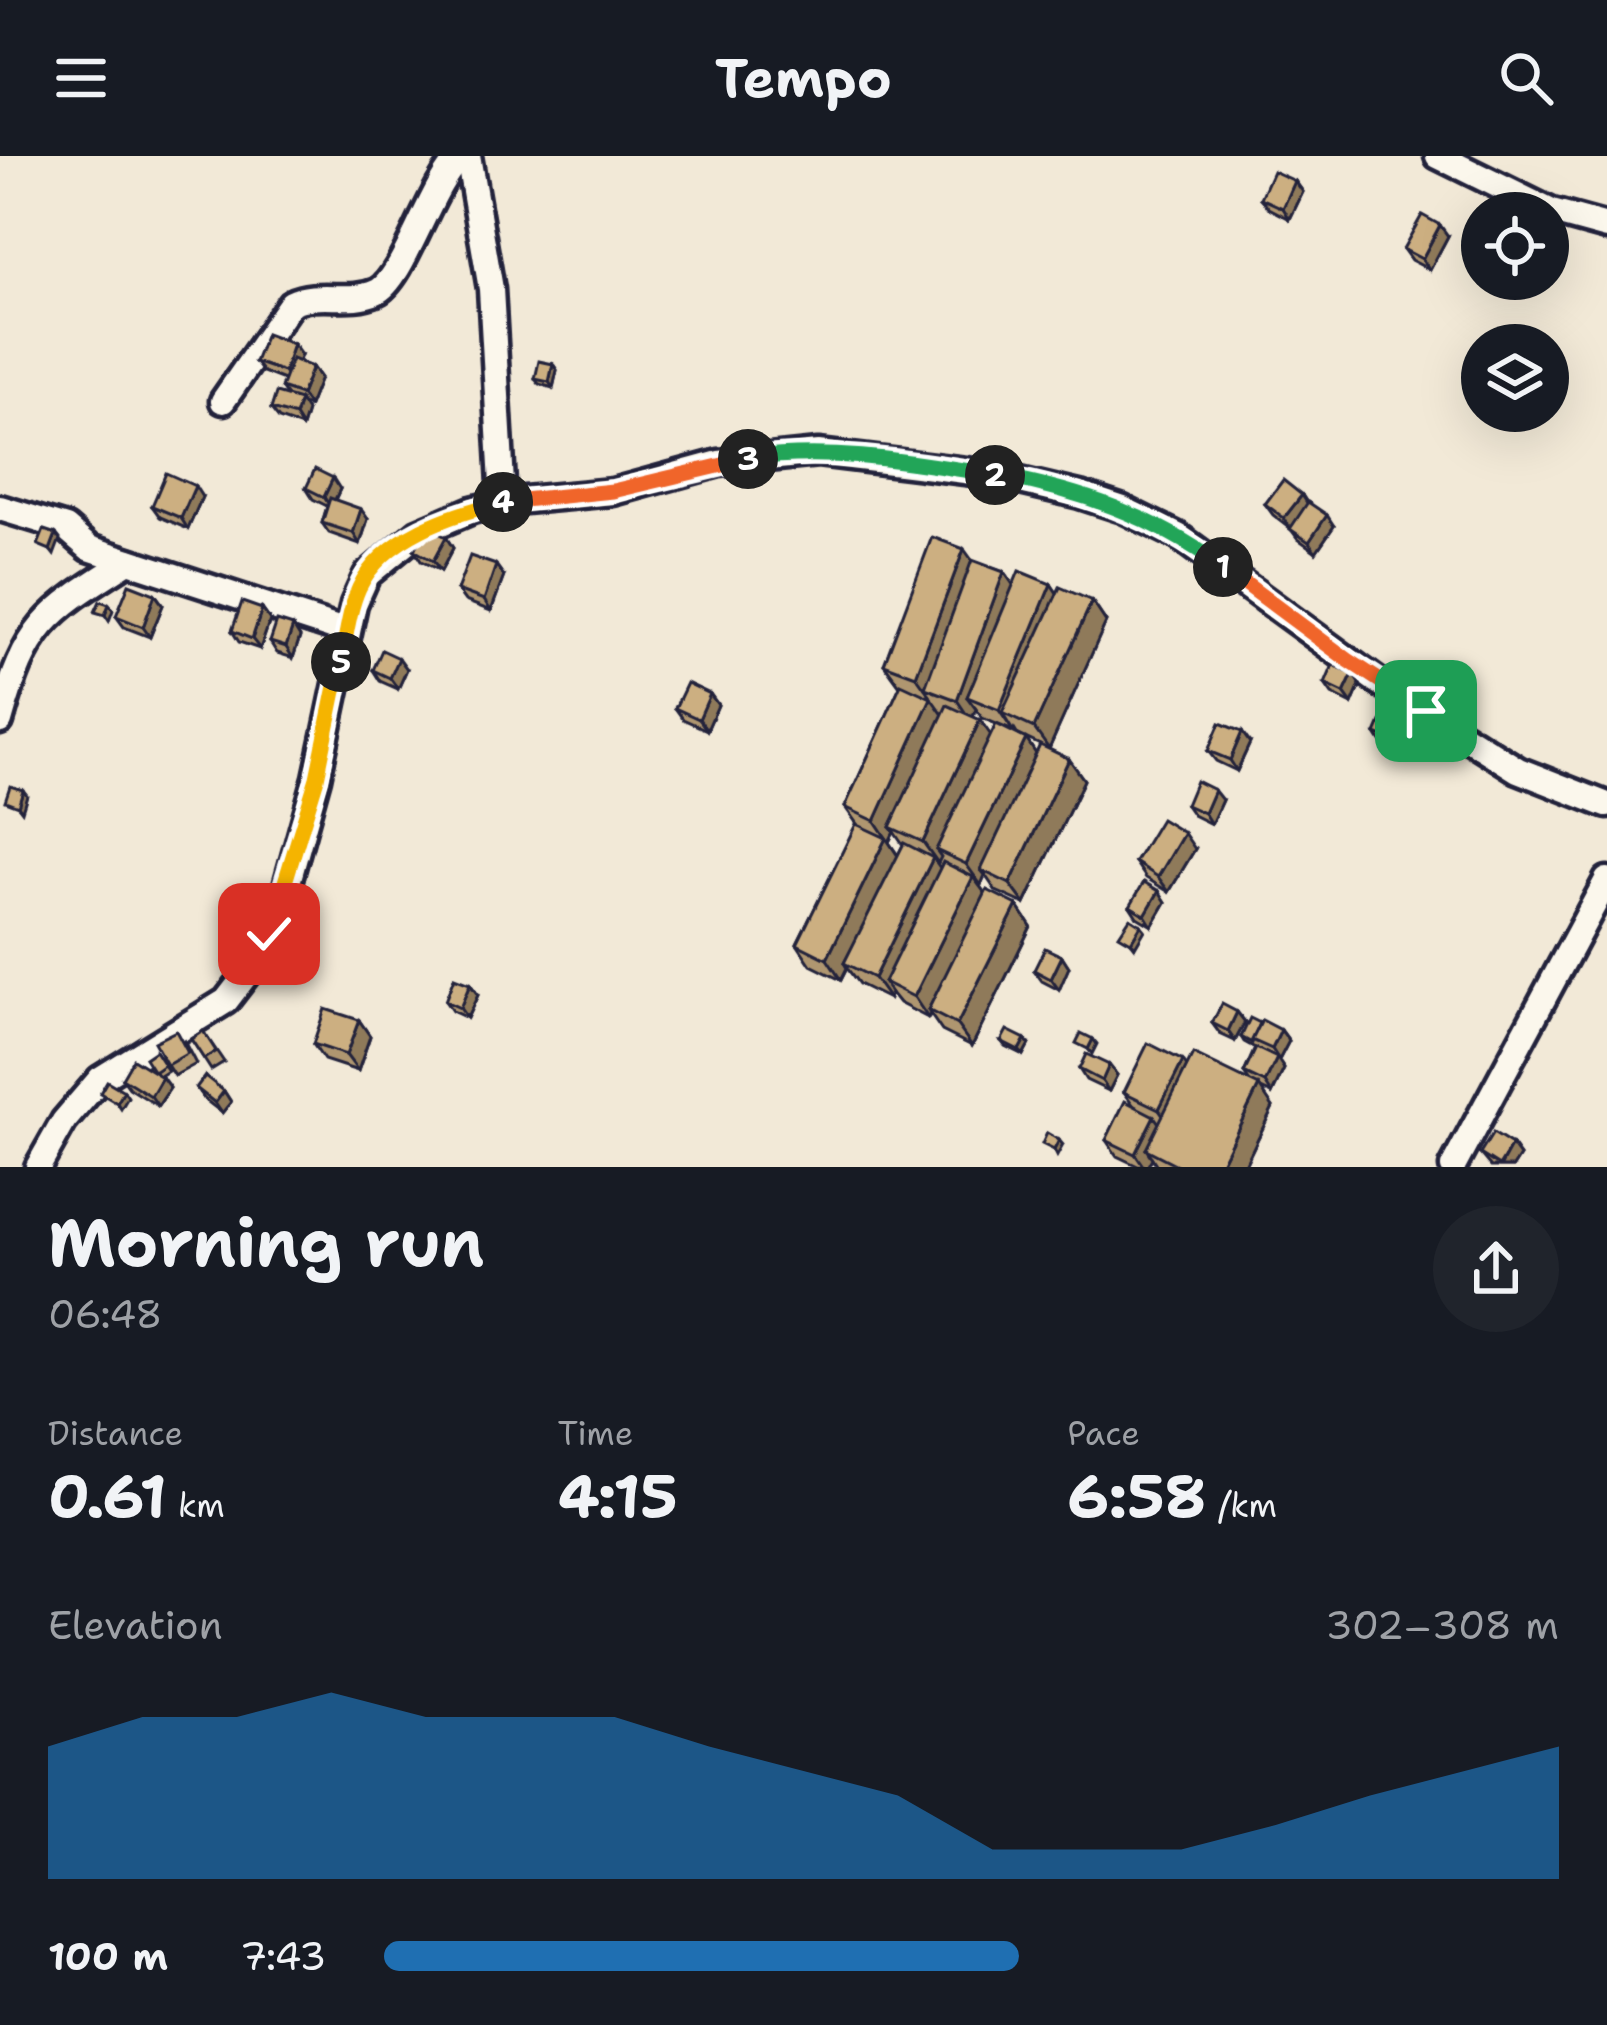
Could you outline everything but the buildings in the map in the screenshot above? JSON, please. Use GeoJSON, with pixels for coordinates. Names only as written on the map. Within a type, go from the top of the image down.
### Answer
{"type":"FeatureCollection","features":[{"type":"Feature","properties":{"kind":"street"},"geometry":{"type":"LineString","coordinates":[[223,401],[291,303],[308,297],[364,295],[385,286],[441,178],[464,156]]}},
{"type":"Feature","properties":{"kind":"street"},"geometry":{"type":"LineString","coordinates":[[464,156],[491,289],[503,502]]}},
{"type":"Feature","properties":{"kind":"street"},"geometry":{"type":"LineString","coordinates":[[1438,156],[1552,212],[1607,227]]}},
{"type":"Feature","properties":{"kind":"street"},"geometry":{"type":"LineString","coordinates":[[38,1167],[64,1120],[100,1079],[226,1001],[256,962],[285,892],[317,778],[359,588],[385,556],[418,532],[503,502],[613,491],[719,463],[818,453],[990,474],[1080,495],[1123,509],[1178,536],[1377,681],[1519,770],[1607,805]]}},
{"type":"Feature","properties":{"kind":"street"},"geometry":{"type":"LineString","coordinates":[[0,508],[56,524],[81,544],[347,632]]}},
{"type":"Feature","properties":{"kind":"street"},"geometry":{"type":"LineString","coordinates":[[0,721],[21,658],[40,625],[128,560]]}},
{"type":"Feature","properties":{"kind":"street"},"geometry":{"type":"LineString","coordinates":[[1453,1167],[1607,880]]}},
{"type":"Feature","properties":{"kind":"route"},"geometry":{"type":"LineString","coordinates":[[269,934],[317,778],[359,588],[385,556],[418,532],[503,502],[584,496],[719,463],[818,453],[1034,482],[1100,500],[1178,536],[1377,681],[1426,711]]}}]}
